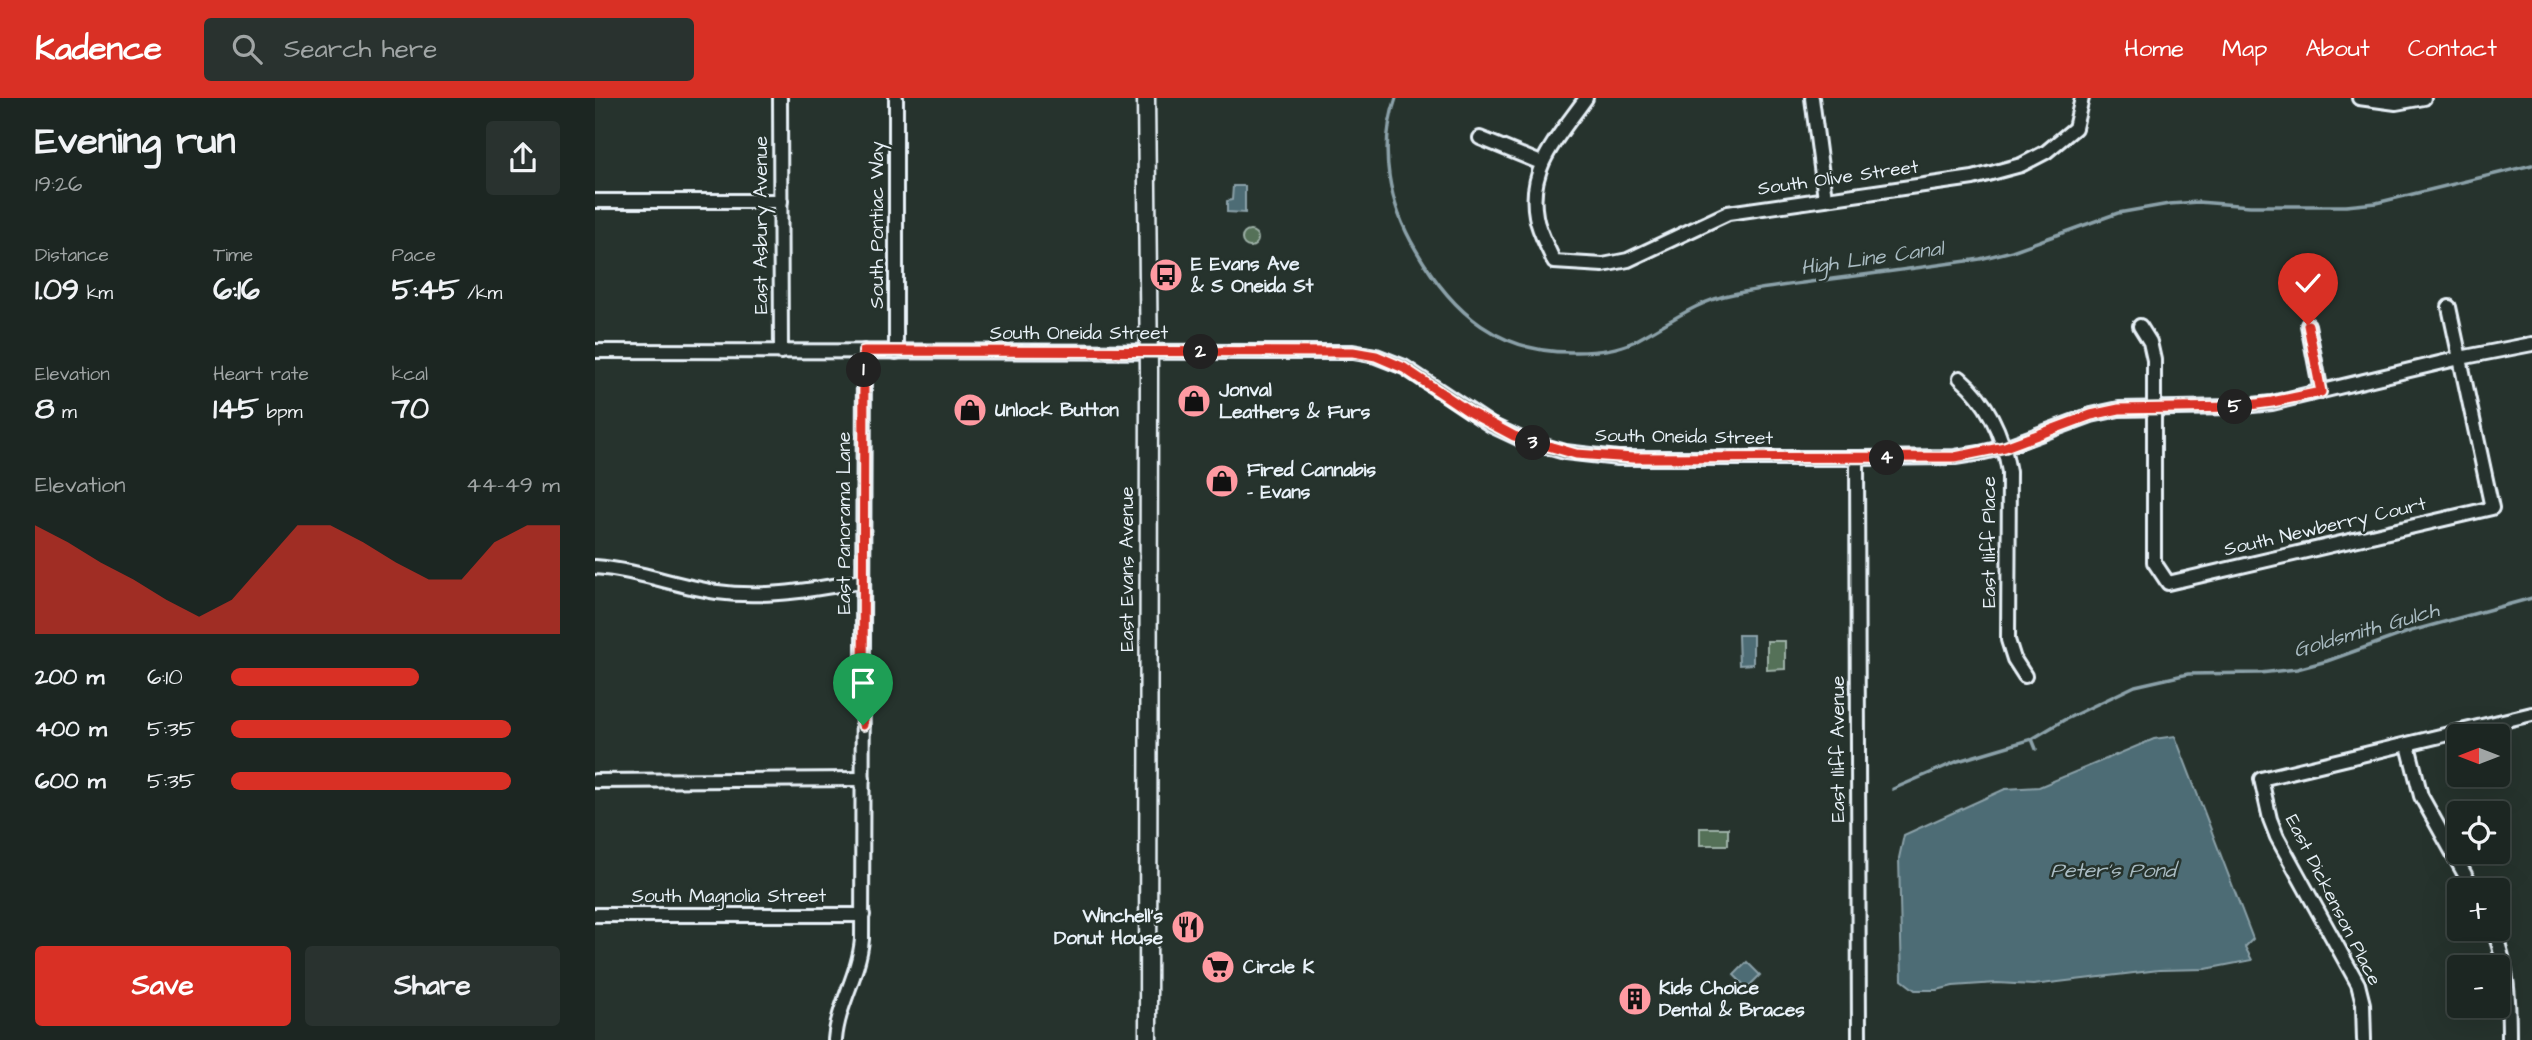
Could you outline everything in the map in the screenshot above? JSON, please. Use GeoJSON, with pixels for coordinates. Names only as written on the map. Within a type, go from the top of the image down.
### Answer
{"type":"FeatureCollection","features":[{"type":"Feature","properties":{"kind":"main road","name":"East Evans Avenue"},"geometry":{"type":"LineString","coordinates":[[1146,98],[1149,352],[1148,1040]]}},
{"type":"Feature","properties":{"kind":"street","name":"East Asbury Avenue"},"geometry":{"type":"LineString","coordinates":[[781,98],[781,352]]}},
{"type":"Feature","properties":{"kind":"street","name":"South Pontiac Way"},"geometry":{"type":"LineString","coordinates":[[896,352],[897,98]]}},
{"type":"Feature","properties":{"kind":"street"},"geometry":{"type":"LineString","coordinates":[[1480,138],[1541,163],[1586,98]]}},
{"type":"Feature","properties":{"kind":"street"},"geometry":{"type":"LineString","coordinates":[[1812,98],[1825,198]]}},
{"type":"Feature","properties":{"kind":"street","name":"South Olive Street"},"geometry":{"type":"LineString","coordinates":[[1541,163],[1534,188],[1536,218],[1554,262],[1603,265],[1627,260],[1728,213],[1995,173],[2021,165],[2046,152],[2075,128],[2082,98]]}},
{"type":"Feature","properties":{"kind":"street"},"geometry":{"type":"LineString","coordinates":[[2359,98],[2396,103],[2424,98]]}},
{"type":"Feature","properties":{"kind":"street"},"geometry":{"type":"LineString","coordinates":[[595,201],[781,201]]}},
{"type":"Feature","properties":{"kind":"street"},"geometry":{"type":"LineString","coordinates":[[2449,307],[2460,358]]}},
{"type":"Feature","properties":{"kind":"street"},"geometry":{"type":"LineString","coordinates":[[2308,325],[2321,392]]}},
{"type":"Feature","properties":{"kind":"street"},"geometry":{"type":"LineString","coordinates":[[2140,326],[2150,342],[2154,360],[2155,408]]}},
{"type":"Feature","properties":{"kind":"street","name":"South Oneida Street"},"geometry":{"type":"LineString","coordinates":[[595,351],[1346,352],[1369,354],[1407,369],[1504,432],[1545,447],[1584,455],[1633,458],[1857,458],[1955,457],[2005,447],[2091,415],[2119,409],[2234,407],[2272,402],[2532,344]]}},
{"type":"Feature","properties":{"kind":"street","name":"East Panorama Lane"},"geometry":{"type":"LineString","coordinates":[[863,779],[864,351]]}},
{"type":"Feature","properties":{"kind":"street","name":"South Newberry Court"},"geometry":{"type":"LineString","coordinates":[[2155,408],[2154,562],[2168,583],[2492,508],[2460,358]]}},
{"type":"Feature","properties":{"kind":"street","name":"East Iliff Place"},"geometry":{"type":"LineString","coordinates":[[1960,378],[1985,404],[2005,447],[2009,472],[2008,640],[2014,659],[2025,676]]}},
{"type":"Feature","properties":{"kind":"street","name":"East Iliff Avenue"},"geometry":{"type":"LineString","coordinates":[[1857,458],[1859,1040]]}},
{"type":"Feature","properties":{"kind":"street"},"geometry":{"type":"LineString","coordinates":[[595,567],[619,569],[718,592],[751,595],[791,593],[862,581]]}},
{"type":"Feature","properties":{"kind":"street"},"geometry":{"type":"LineString","coordinates":[[2467,878],[2421,796],[2408,745],[2532,714]]}},
{"type":"Feature","properties":{"kind":"street","name":"East Dickenson Place"},"geometry":{"type":"LineString","coordinates":[[2364,1040],[2363,1010],[2358,984],[2277,837],[2261,779],[2408,745]]}},
{"type":"Feature","properties":{"kind":"street"},"geometry":{"type":"LineString","coordinates":[[595,781],[863,779],[863,915],[860,959],[839,1014],[835,1040]]}},
{"type":"Feature","properties":{"kind":"street","name":"South Magnolia Street"},"geometry":{"type":"LineString","coordinates":[[595,915],[863,915]]}},
{"type":"Feature","properties":{"kind":"street"},"geometry":{"type":"LineString","coordinates":[[2497,941],[2505,968],[2509,1002],[2509,1040]]}},
{"type":"Feature","properties":{"kind":"green space"},"geometry":{"type":"Polygon","coordinates":[[[1247,231],[1253,231],[1258,239],[1256,245],[1247,247],[1242,242],[1242,236],[1247,231]]]}},
{"type":"Feature","properties":{"kind":"green space"},"geometry":{"type":"Polygon","coordinates":[[[1767,641],[1785,641],[1785,669],[1767,670],[1767,641]]]}},
{"type":"Feature","properties":{"kind":"green space"},"geometry":{"type":"Polygon","coordinates":[[[1700,828],[1728,828],[1728,845],[1700,845],[1700,828]]]}},
{"type":"Feature","properties":{"kind":"water"},"geometry":{"type":"Polygon","coordinates":[[[1233,186],[1245,186],[1245,213],[1227,212],[1227,201],[1232,200],[1233,186]]]}},
{"type":"Feature","properties":{"kind":"water"},"geometry":{"type":"Polygon","coordinates":[[[1738,635],[1753,635],[1753,664],[1739,665],[1738,635]]]}},
{"type":"Feature","properties":{"kind":"water","name":"Peter's Pond"},"geometry":{"type":"Polygon","coordinates":[[[2175,736],[2253,939],[2245,947],[2252,960],[2206,969],[2159,970],[2033,985],[1997,983],[1915,990],[1902,980],[1899,858],[1904,835],[2005,789],[2039,787],[2154,739],[2175,736]]]}},
{"type":"Feature","properties":{"kind":"water"},"geometry":{"type":"Polygon","coordinates":[[[1747,962],[1760,975],[1747,988],[1734,975],[1747,962]]]}},
{"type":"Feature","properties":{"kind":"waterway","name":"High Line Canal"},"geometry":{"type":"LineString","coordinates":[[1396,98],[1388,137],[1389,176],[1399,214],[1416,250],[1446,293],[1481,326],[1524,346],[1549,351],[1613,349],[1633,342],[1719,297],[1980,259],[2012,251],[2118,213],[2198,202],[2250,206],[2346,206],[2376,203],[2532,165]]}},
{"type":"Feature","properties":{"kind":"waterway","name":"Goldsmith Gulch"},"geometry":{"type":"LineString","coordinates":[[1893,789],[1958,761],[2032,739],[2064,720],[2135,686],[2188,674],[2260,673],[2297,669],[2411,631],[2532,598]]}},
{"type":"Feature","properties":{"kind":"waterway"},"geometry":{"type":"LineString","coordinates":[[2032,739],[2036,749]]}},
{"type":"Feature","properties":{"kind":"place","name":"E Evans Ave & S Oneida St"},"geometry":{"type":"Point","coordinates":[1166,275]}},
{"type":"Feature","properties":{"kind":"place","name":"Jonval Leathers & Furs"},"geometry":{"type":"Point","coordinates":[1194,401]}},
{"type":"Feature","properties":{"kind":"place","name":"Unlock Button"},"geometry":{"type":"Point","coordinates":[970,410]}},
{"type":"Feature","properties":{"kind":"place","name":"Fired Cannabis - Evans"},"geometry":{"type":"Point","coordinates":[1222,481]}},
{"type":"Feature","properties":{"kind":"place","name":"Winchell's Donut House"},"geometry":{"type":"Point","coordinates":[1188,927]}},
{"type":"Feature","properties":{"kind":"place","name":"Circle K"},"geometry":{"type":"Point","coordinates":[1218,967]}},
{"type":"Feature","properties":{"kind":"place","name":"Kids Choice Dental & Braces"},"geometry":{"type":"Point","coordinates":[1635,999]}},
{"type":"Feature","properties":{"kind":"route"},"geometry":{"type":"LineString","coordinates":[[863,725],[864,351],[1353,352],[1376,356],[1404,368],[1471,413],[1514,436],[1576,454],[1633,458],[1955,457],[2005,447],[2091,415],[2119,409],[2234,407],[2321,392],[2308,325]]}}]}
